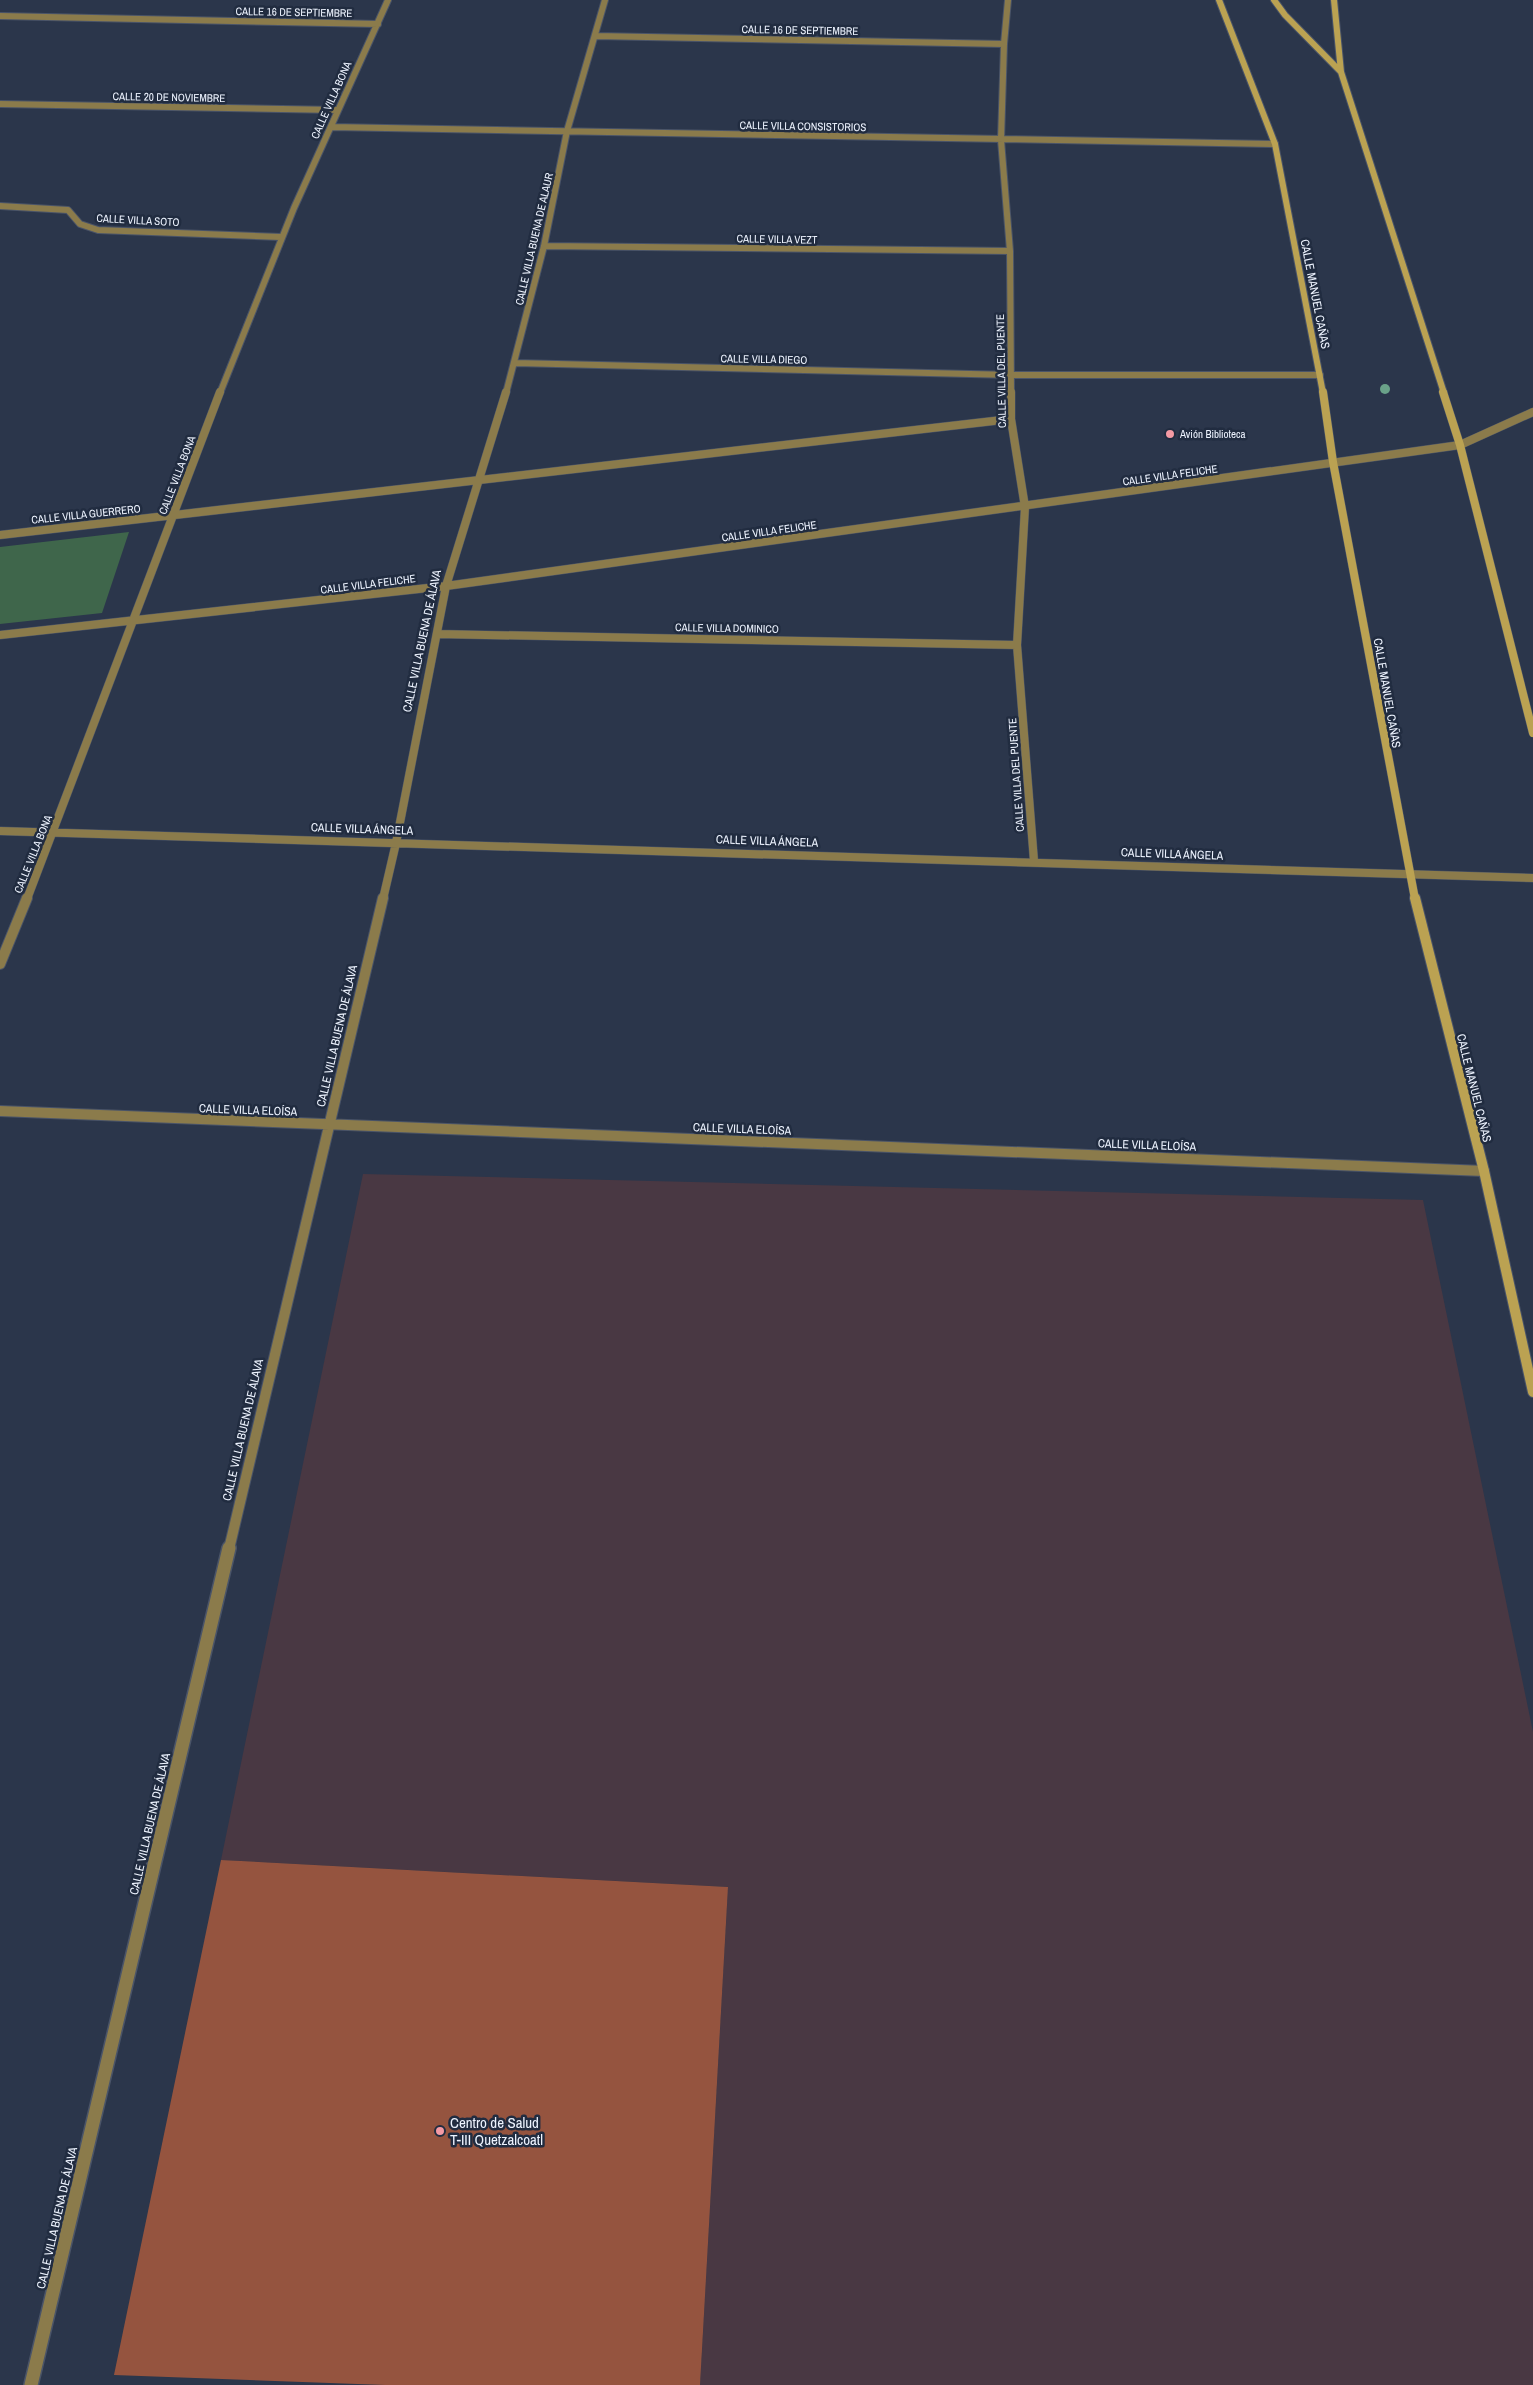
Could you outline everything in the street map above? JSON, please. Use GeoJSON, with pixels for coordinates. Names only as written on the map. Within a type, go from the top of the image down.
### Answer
{"type":"FeatureCollection","features":[{"type":"Feature","properties":{"kind":"street","name":"CALLE VILLA BONA"},"geometry":{"type":"LineString","coordinates":[[0,964],[55,833],[133,622],[281,237],[388,0]]}},
{"type":"Feature","properties":{"kind":"street","name":"CALLE VILLA BUENA DE ALAUR"},"geometry":{"type":"LineString","coordinates":[[477,481],[515,363],[544,246],[567,131],[605,0]]}},
{"type":"Feature","properties":{"kind":"street","name":"CALLE VILLA DEL PUENTE"},"geometry":{"type":"LineString","coordinates":[[1008,0],[1004,44],[1001,140],[1010,251],[1011,419],[1025,508],[1017,645],[1034,861]]}},
{"type":"Feature","properties":{"kind":"street","name":"CALLE MANUEL CAÑAS"},"geometry":{"type":"LineString","coordinates":[[1219,0],[1275,144],[1320,375],[1332,462],[1409,875],[1484,1171],[1533,1392]]}},
{"type":"Feature","properties":{"kind":"street"},"geometry":{"type":"LineString","coordinates":[[1274,0],[1285,15],[1341,72]]}},
{"type":"Feature","properties":{"kind":"street"},"geometry":{"type":"LineString","coordinates":[[1334,0],[1341,72],[1460,444],[1533,733]]}},
{"type":"Feature","properties":{"kind":"street","name":"CALLE 16 DE SEPTIEMBRE"},"geometry":{"type":"LineString","coordinates":[[0,16],[378,24]]}},
{"type":"Feature","properties":{"kind":"street","name":"CALLE 16 DE SEPTIEMBRE"},"geometry":{"type":"LineString","coordinates":[[595,36],[1004,44]]}},
{"type":"Feature","properties":{"kind":"street","name":"CALLE 20 DE NOVIEMBRE"},"geometry":{"type":"LineString","coordinates":[[0,104],[337,110]]}},
{"type":"Feature","properties":{"kind":"street","name":"CALLE VILLA CONSISTORIOS"},"geometry":{"type":"LineString","coordinates":[[331,127],[1275,144]]}},
{"type":"Feature","properties":{"kind":"street","name":"CALLE VILLA SOTO"},"geometry":{"type":"LineString","coordinates":[[0,206],[68,210],[80,224],[98,230],[281,237]]}},
{"type":"Feature","properties":{"kind":"street","name":"CALLE VILLA VEZT"},"geometry":{"type":"LineString","coordinates":[[544,246],[1010,251]]}},
{"type":"Feature","properties":{"kind":"street","name":"CALLE VILLA DIEGO"},"geometry":{"type":"LineString","coordinates":[[515,363],[1012,375],[1320,375]]}},
{"type":"Feature","properties":{"kind":"street","name":"CALLE VILLA FELICHE"},"geometry":{"type":"LineString","coordinates":[[0,635],[133,622],[446,586],[1025,508],[1460,444],[1533,412]]}},
{"type":"Feature","properties":{"kind":"street"},"geometry":{"type":"LineString","coordinates":[[174,515],[1011,419]]}},
{"type":"Feature","properties":{"kind":"street","name":"CALLE VILLA BUENA DE ÁLAVA"},"geometry":{"type":"LineString","coordinates":[[31,2385],[396,843],[446,586],[477,481]]}},
{"type":"Feature","properties":{"kind":"street","name":"CALLE VILLA GUERRERO"},"geometry":{"type":"LineString","coordinates":[[0,535],[174,515]]}},
{"type":"Feature","properties":{"kind":"street","name":"CALLE VILLA DOMINICO"},"geometry":{"type":"LineString","coordinates":[[437,634],[1017,645]]}},
{"type":"Feature","properties":{"kind":"street","name":"CALLE VILLA ÁNGELA"},"geometry":{"type":"LineString","coordinates":[[0,831],[1034,861],[1533,878]]}},
{"type":"Feature","properties":{"kind":"street","name":"CALLE VILLA ELOÍSA"},"geometry":{"type":"LineString","coordinates":[[0,1111],[330,1126],[1484,1171]]}},
{"type":"Feature","properties":{"kind":"shaded area"},"geometry":{"type":"Polygon","coordinates":[[[363,1174],[1423,1200],[1533,1732],[1533,2385],[700,2385],[728,1887],[221,1860],[363,1174]]]}},
{"type":"Feature","properties":{"kind":"green space"},"geometry":{"type":"Polygon","coordinates":[[[129,532],[102,613],[0,624],[0,547],[129,532]]]}},
{"type":"Feature","properties":{"kind":"building","name":"Centro de Salud T-III Quetzalcoatl"},"geometry":{"type":"Polygon","coordinates":[[[221,1860],[728,1887],[700,2385],[385,2385],[114,2375],[221,1860]]]}},
{"type":"Feature","properties":{"kind":"place","name":"Avión Biblioteca"},"geometry":{"type":"Point","coordinates":[1170,434]}},
{"type":"Feature","properties":{"kind":"place","name":"Centro de Salud T-III Quetzalcoatl"},"geometry":{"type":"Point","coordinates":[440,2131]}}]}
